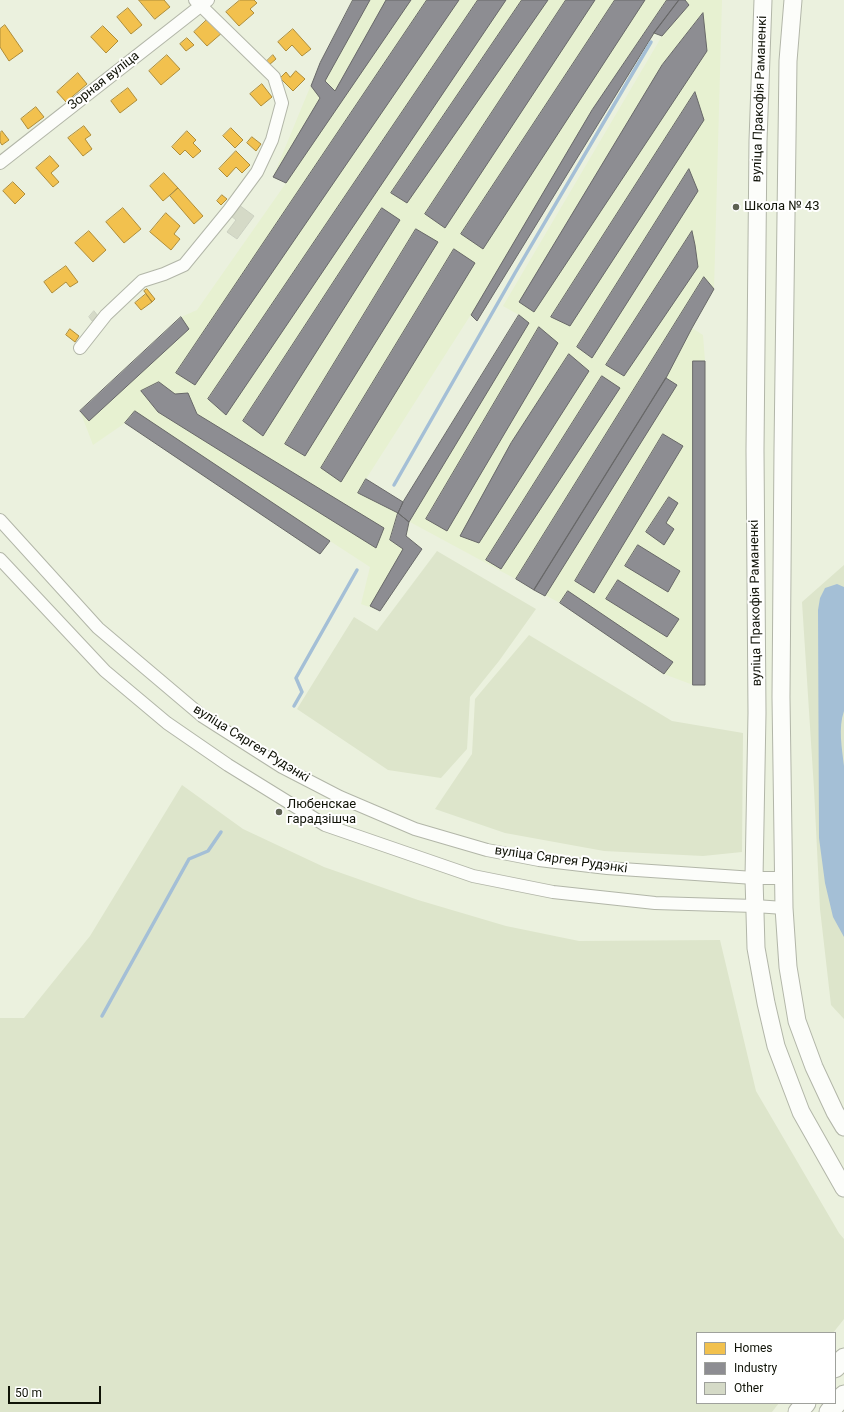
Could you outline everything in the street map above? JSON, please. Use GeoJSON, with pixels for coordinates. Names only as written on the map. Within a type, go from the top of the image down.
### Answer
{"type":"FeatureCollection","features":[{"type":"Feature","properties":{"kind":"main road"},"geometry":{"type":"LineString","coordinates":[[836,1367],[844,1358]]}},
{"type":"Feature","properties":{"kind":"main road"},"geometry":{"type":"LineString","coordinates":[[829,1412],[844,1395]]}},
{"type":"Feature","properties":{"kind":"main road"},"geometry":{"type":"LineString","coordinates":[[798,1412],[805,1404]]}},
{"type":"Feature","properties":{"kind":"street","name":"вуліца Пракофія Раманенкі"},"geometry":{"type":"LineString","coordinates":[[763,0],[758,141],[754,450],[757,713],[754,878],[756,948],[776,1046],[801,1112],[844,1188]]}},
{"type":"Feature","properties":{"kind":"street","name":"вуліца Пракофія Раманенкі"},"geometry":{"type":"LineString","coordinates":[[793,0],[788,76],[783,449],[782,697],[784,908],[788,967],[797,1021],[814,1068],[835,1112],[844,1127]]}},
{"type":"Feature","properties":{"kind":"street"},"geometry":{"type":"LineString","coordinates":[[80,348],[106,315],[142,281],[164,274],[184,265],[229,210],[257,172],[272,140],[282,103],[274,77],[201,2]]}},
{"type":"Feature","properties":{"kind":"street","name":"Зорная вуліца"},"geometry":{"type":"LineString","coordinates":[[0,163],[201,2]]}},
{"type":"Feature","properties":{"kind":"street"},"geometry":{"type":"LineString","coordinates":[[754,450],[757,458],[769,463],[777,461],[780,458],[783,449]]}},
{"type":"Feature","properties":{"kind":"street","name":"вуліца Сяргея Рудэнкі"},"geometry":{"type":"LineString","coordinates":[[0,520],[98,628],[202,716],[282,767],[340,798],[415,829],[487,850],[539,860],[607,868],[754,878],[783,878]]}},
{"type":"Feature","properties":{"kind":"street"},"geometry":{"type":"LineString","coordinates":[[0,559],[105,671],[167,723],[228,765],[324,825],[473,876],[553,892],[655,904],[784,908]]}},
{"type":"Feature","properties":{"kind":"shaded area"},"geometry":{"type":"Polygon","coordinates":[[[353,0],[722,0],[714,289],[692,328],[703,335],[705,361],[705,685],[693,685],[664,674],[560,603],[410,522],[406,536],[422,549],[380,611],[361,604],[370,567],[330,541],[320,554],[125,423],[93,445],[80,411],[181,317],[197,310],[286,183],[273,177],[320,63],[353,0]],[[654,34],[477,320],[470,316],[366,479],[403,502],[519,315],[503,306],[662,36],[654,34]]]}},
{"type":"Feature","properties":{"kind":"shaded area"},"geometry":{"type":"Polygon","coordinates":[[[437,551],[536,609],[499,661],[470,697],[467,749],[441,778],[388,770],[297,709],[354,617],[377,631],[437,551]]]}},
{"type":"Feature","properties":{"kind":"shaded area"},"geometry":{"type":"Polygon","coordinates":[[[844,565],[844,1019],[831,1005],[820,909],[802,602],[844,565]]]}},
{"type":"Feature","properties":{"kind":"shaded area"},"geometry":{"type":"Polygon","coordinates":[[[529,635],[672,721],[743,733],[742,852],[703,856],[604,851],[505,833],[435,809],[472,754],[475,699],[529,635]]]}},
{"type":"Feature","properties":{"kind":"shaded area"},"geometry":{"type":"Polygon","coordinates":[[[182,785],[243,829],[324,867],[418,900],[506,926],[579,941],[720,940],[756,1091],[839,1233],[844,1239],[844,1319],[834,1332],[696,1332],[696,1404],[778,1404],[772,1412],[0,1412],[0,1018],[24,1018],[90,936],[182,785]]]}},
{"type":"Feature","properties":{"kind":"water"},"geometry":{"type":"Polygon","coordinates":[[[837,584],[844,587],[844,711],[841,731],[844,766],[844,937],[833,917],[825,883],[819,838],[818,610],[820,598],[825,588],[837,584]]]}},
{"type":"Feature","properties":{"kind":"building: Homes"},"geometry":{"type":"Polygon","coordinates":[[[139,0],[164,0],[170,7],[155,19],[139,0]]]}},
{"type":"Feature","properties":{"kind":"building: Homes"},"geometry":{"type":"Polygon","coordinates":[[[240,0],[254,0],[257,3],[250,9],[254,13],[239,26],[226,12],[240,0]]]}},
{"type":"Feature","properties":{"kind":"building: Homes"},"geometry":{"type":"Polygon","coordinates":[[[128,8],[142,25],[131,34],[117,17],[128,8]]]}},
{"type":"Feature","properties":{"kind":"building: Homes"},"geometry":{"type":"Polygon","coordinates":[[[210,17],[223,32],[207,46],[194,32],[210,17]]]}},
{"type":"Feature","properties":{"kind":"building: Homes"},"geometry":{"type":"Polygon","coordinates":[[[5,25],[23,51],[9,61],[0,47],[0,29],[5,25]]]}},
{"type":"Feature","properties":{"kind":"building: Homes"},"geometry":{"type":"Polygon","coordinates":[[[103,26],[118,41],[106,53],[91,37],[103,26]]]}},
{"type":"Feature","properties":{"kind":"building: Homes"},"geometry":{"type":"Polygon","coordinates":[[[293,29],[311,49],[302,56],[292,45],[286,51],[278,42],[293,29]]]}},
{"type":"Feature","properties":{"kind":"building: Homes"},"geometry":{"type":"Polygon","coordinates":[[[187,38],[194,45],[186,51],[180,44],[187,38]]]}},
{"type":"Feature","properties":{"kind":"building: Homes"},"geometry":{"type":"Polygon","coordinates":[[[167,55],[180,69],[161,85],[149,71],[167,55]]]}},
{"type":"Feature","properties":{"kind":"building: Homes"},"geometry":{"type":"Polygon","coordinates":[[[273,55],[276,59],[269,65],[266,62],[273,55]]]}},
{"type":"Feature","properties":{"kind":"building: Homes"},"geometry":{"type":"Polygon","coordinates":[[[296,71],[305,79],[293,91],[280,78],[286,72],[290,77],[296,71]]]}},
{"type":"Feature","properties":{"kind":"building: Homes"},"geometry":{"type":"Polygon","coordinates":[[[78,73],[87,84],[66,102],[57,92],[78,73]]]}},
{"type":"Feature","properties":{"kind":"building: Homes"},"geometry":{"type":"Polygon","coordinates":[[[262,84],[272,97],[261,106],[250,94],[262,84]]]}},
{"type":"Feature","properties":{"kind":"building: Homes"},"geometry":{"type":"Polygon","coordinates":[[[128,88],[137,100],[120,113],[111,101],[128,88]]]}},
{"type":"Feature","properties":{"kind":"building: Homes"},"geometry":{"type":"Polygon","coordinates":[[[36,107],[44,117],[28,129],[21,119],[36,107]]]}},
{"type":"Feature","properties":{"kind":"building: Homes"},"geometry":{"type":"Polygon","coordinates":[[[84,126],[91,135],[85,139],[92,149],[83,156],[68,138],[84,126]]]}},
{"type":"Feature","properties":{"kind":"building: Homes"},"geometry":{"type":"Polygon","coordinates":[[[231,128],[243,140],[235,148],[223,136],[231,128]]]}},
{"type":"Feature","properties":{"kind":"building: Homes"},"geometry":{"type":"Polygon","coordinates":[[[2,131],[9,140],[2,145],[0,142],[0,133],[2,131]]]}},
{"type":"Feature","properties":{"kind":"building: Homes"},"geometry":{"type":"Polygon","coordinates":[[[187,131],[196,140],[193,143],[201,151],[193,158],[185,150],[180,155],[172,147],[187,131]]]}},
{"type":"Feature","properties":{"kind":"building: Homes"},"geometry":{"type":"Polygon","coordinates":[[[252,137],[261,144],[256,151],[247,143],[252,137]]]}},
{"type":"Feature","properties":{"kind":"building: Homes"},"geometry":{"type":"Polygon","coordinates":[[[236,151],[250,165],[242,173],[236,167],[227,177],[219,169],[236,151]]]}},
{"type":"Feature","properties":{"kind":"building: Homes"},"geometry":{"type":"Polygon","coordinates":[[[50,156],[59,166],[51,173],[59,182],[53,187],[36,168],[50,156]]]}},
{"type":"Feature","properties":{"kind":"building: Homes"},"geometry":{"type":"Polygon","coordinates":[[[164,173],[178,188],[163,201],[150,186],[164,173]]]}},
{"type":"Feature","properties":{"kind":"building: Homes"},"geometry":{"type":"Polygon","coordinates":[[[13,182],[25,194],[15,204],[3,191],[13,182]]]}},
{"type":"Feature","properties":{"kind":"building: Homes"},"geometry":{"type":"Polygon","coordinates":[[[178,188],[203,216],[194,224],[170,196],[178,188]]]}},
{"type":"Feature","properties":{"kind":"building: Homes"},"geometry":{"type":"Polygon","coordinates":[[[222,195],[227,199],[221,205],[217,201],[222,195]]]}},
{"type":"Feature","properties":{"kind":"building: Homes"},"geometry":{"type":"Polygon","coordinates":[[[123,208],[141,229],[124,243],[106,222],[123,208]]]}},
{"type":"Feature","properties":{"kind":"building: Homes"},"geometry":{"type":"Polygon","coordinates":[[[166,213],[180,226],[174,234],[180,239],[171,250],[150,232],[166,213]]]}},
{"type":"Feature","properties":{"kind":"building: Homes"},"geometry":{"type":"Polygon","coordinates":[[[89,231],[106,250],[93,262],[75,243],[89,231]]]}},
{"type":"Feature","properties":{"kind":"building: Homes"},"geometry":{"type":"Polygon","coordinates":[[[66,266],[78,282],[70,287],[66,282],[52,293],[44,282],[66,266]]]}},
{"type":"Feature","properties":{"kind":"building: Homes"},"geometry":{"type":"Polygon","coordinates":[[[147,289],[155,299],[152,302],[144,291],[147,289]]]}},
{"type":"Feature","properties":{"kind":"building: Homes"},"geometry":{"type":"Polygon","coordinates":[[[146,294],[152,302],[141,310],[135,303],[146,294]]]}},
{"type":"Feature","properties":{"kind":"building: Homes"},"geometry":{"type":"Polygon","coordinates":[[[70,329],[79,336],[75,342],[66,335],[70,329]]]}},
{"type":"Feature","properties":{"kind":"building: Industry"},"geometry":{"type":"Polygon","coordinates":[[[353,0],[370,0],[325,81],[335,91],[386,0],[411,0],[286,183],[273,177],[320,98],[311,86],[320,63],[353,0]]]}},
{"type":"Feature","properties":{"kind":"building: Industry"},"geometry":{"type":"Polygon","coordinates":[[[427,0],[459,0],[195,385],[176,373],[427,0]]]}},
{"type":"Feature","properties":{"kind":"building: Industry"},"geometry":{"type":"Polygon","coordinates":[[[478,0],[506,0],[226,415],[208,399],[478,0]]]}},
{"type":"Feature","properties":{"kind":"building: Industry"},"geometry":{"type":"Polygon","coordinates":[[[522,0],[548,0],[407,203],[391,193],[522,0]]]}},
{"type":"Feature","properties":{"kind":"building: Industry"},"geometry":{"type":"Polygon","coordinates":[[[566,0],[595,0],[445,228],[425,214],[566,0]]]}},
{"type":"Feature","properties":{"kind":"building: Industry"},"geometry":{"type":"Polygon","coordinates":[[[615,0],[645,0],[483,249],[461,234],[615,0]]]}},
{"type":"Feature","properties":{"kind":"building: Industry"},"geometry":{"type":"Polygon","coordinates":[[[667,0],[679,0],[654,33],[477,321],[471,315],[592,110],[667,0]]]}},
{"type":"Feature","properties":{"kind":"building: Industry"},"geometry":{"type":"Polygon","coordinates":[[[679,0],[685,0],[689,5],[662,36],[654,33],[679,0]]]}},
{"type":"Feature","properties":{"kind":"building: Industry"},"geometry":{"type":"Polygon","coordinates":[[[703,13],[707,51],[534,312],[519,302],[662,65],[703,13]]]}},
{"type":"Feature","properties":{"kind":"building: Industry"},"geometry":{"type":"Polygon","coordinates":[[[695,92],[704,120],[570,326],[551,317],[695,92]]]}},
{"type":"Feature","properties":{"kind":"building: Industry"},"geometry":{"type":"Polygon","coordinates":[[[689,169],[698,191],[592,358],[577,347],[689,169]]]}},
{"type":"Feature","properties":{"kind":"building: Industry"},"geometry":{"type":"Polygon","coordinates":[[[382,208],[400,220],[263,436],[243,421],[382,208]]]}},
{"type":"Feature","properties":{"kind":"building: Industry"},"geometry":{"type":"Polygon","coordinates":[[[416,229],[438,242],[305,456],[285,444],[416,229]]]}},
{"type":"Feature","properties":{"kind":"building: Industry"},"geometry":{"type":"Polygon","coordinates":[[[692,231],[698,267],[624,376],[606,365],[692,231]]]}},
{"type":"Feature","properties":{"kind":"building: Industry"},"geometry":{"type":"Polygon","coordinates":[[[454,249],[475,263],[341,482],[321,468],[454,249]]]}},
{"type":"Feature","properties":{"kind":"building: Industry"},"geometry":{"type":"Polygon","coordinates":[[[704,277],[714,289],[666,378],[534,590],[516,579],[704,277]]]}},
{"type":"Feature","properties":{"kind":"building: Industry"},"geometry":{"type":"Polygon","coordinates":[[[519,315],[529,323],[409,522],[398,513],[403,502],[519,315]]]}},
{"type":"Feature","properties":{"kind":"building: Industry"},"geometry":{"type":"Polygon","coordinates":[[[181,317],[189,329],[89,421],[80,411],[181,317]]]}},
{"type":"Feature","properties":{"kind":"building: Industry"},"geometry":{"type":"Polygon","coordinates":[[[539,327],[558,343],[447,531],[426,519],[539,327]]]}},
{"type":"Feature","properties":{"kind":"building: Industry"},"geometry":{"type":"Polygon","coordinates":[[[569,354],[589,371],[479,543],[460,536],[511,443],[569,354]]]}},
{"type":"Feature","properties":{"kind":"building: Industry"},"geometry":{"type":"Polygon","coordinates":[[[693,361],[705,361],[705,685],[693,685],[693,361]]]}},
{"type":"Feature","properties":{"kind":"building: Industry"},"geometry":{"type":"Polygon","coordinates":[[[602,376],[620,388],[501,569],[486,560],[602,376]]]}},
{"type":"Feature","properties":{"kind":"building: Industry"},"geometry":{"type":"Polygon","coordinates":[[[666,378],[677,385],[545,596],[534,590],[666,378]]]}},
{"type":"Feature","properties":{"kind":"building: Industry"},"geometry":{"type":"Polygon","coordinates":[[[159,382],[175,394],[188,393],[197,414],[384,528],[376,548],[158,412],[141,391],[159,382]]]}},
{"type":"Feature","properties":{"kind":"building: Industry"},"geometry":{"type":"Polygon","coordinates":[[[135,411],[330,541],[320,554],[125,423],[135,411]]]}},
{"type":"Feature","properties":{"kind":"building: Industry"},"geometry":{"type":"Polygon","coordinates":[[[663,434],[683,446],[594,593],[575,581],[663,434]]]}},
{"type":"Feature","properties":{"kind":"building: Industry"},"geometry":{"type":"Polygon","coordinates":[[[366,479],[403,502],[398,513],[358,493],[366,479]]]}},
{"type":"Feature","properties":{"kind":"building: Industry"},"geometry":{"type":"Polygon","coordinates":[[[669,497],[678,503],[666,523],[674,529],[664,545],[646,532],[669,497]]]}},
{"type":"Feature","properties":{"kind":"building: Industry"},"geometry":{"type":"Polygon","coordinates":[[[398,513],[409,522],[406,536],[422,549],[380,611],[370,606],[403,549],[390,540],[398,513]]]}},
{"type":"Feature","properties":{"kind":"building: Industry"},"geometry":{"type":"Polygon","coordinates":[[[638,545],[680,571],[668,592],[625,566],[638,545]]]}},
{"type":"Feature","properties":{"kind":"building: Industry"},"geometry":{"type":"Polygon","coordinates":[[[618,580],[679,619],[667,637],[606,599],[618,580]]]}},
{"type":"Feature","properties":{"kind":"building: Industry"},"geometry":{"type":"Polygon","coordinates":[[[568,591],[673,662],[664,674],[560,603],[568,591]]]}},
{"type":"Feature","properties":{"kind":"building: Other"},"geometry":{"type":"Polygon","coordinates":[[[239,205],[254,216],[237,239],[227,232],[236,220],[231,216],[239,205]]]}},
{"type":"Feature","properties":{"kind":"building: Other"},"geometry":{"type":"Polygon","coordinates":[[[94,311],[98,316],[92,321],[89,317],[94,311]]]}},
{"type":"Feature","properties":{"kind":"waterway"},"geometry":{"type":"LineString","coordinates":[[394,485],[515,273],[651,42]]}},
{"type":"Feature","properties":{"kind":"waterway"},"geometry":{"type":"LineString","coordinates":[[294,706],[302,692],[296,678],[357,570]]}},
{"type":"Feature","properties":{"kind":"waterway"},"geometry":{"type":"LineString","coordinates":[[102,1016],[189,859],[208,851],[221,832]]}},
{"type":"Feature","properties":{"kind":"place","name":"Школа № 43"},"geometry":{"type":"Point","coordinates":[736,207]}},
{"type":"Feature","properties":{"kind":"place","name":"Любенскае гарадзішча"},"geometry":{"type":"Point","coordinates":[279,812]}}]}
